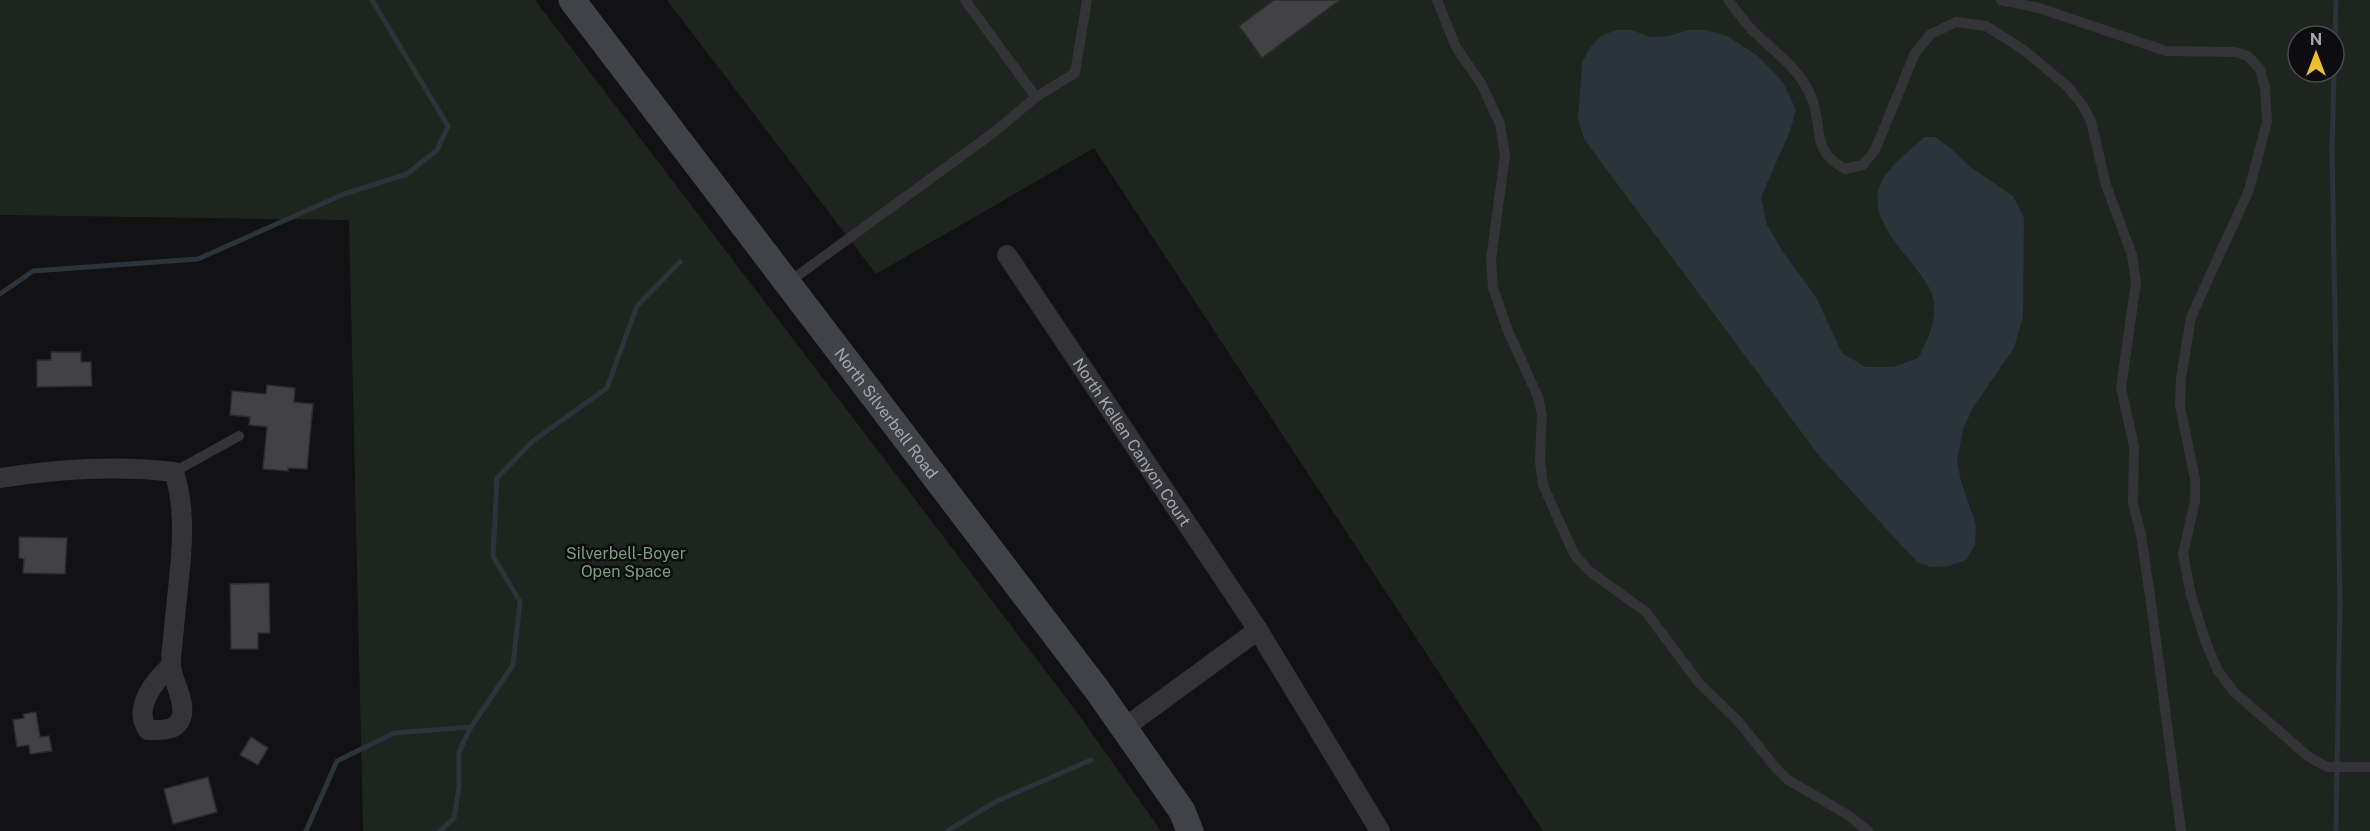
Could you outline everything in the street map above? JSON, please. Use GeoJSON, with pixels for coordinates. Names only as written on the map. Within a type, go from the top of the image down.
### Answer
{"type":"FeatureCollection","features":[{"type":"Feature","properties":{"kind":"main road","name":"North Silverbell Road"},"geometry":{"type":"LineString","coordinates":[[572,0],[789,282],[1124,728],[1182,811],[1190,831]]}},
{"type":"Feature","properties":{"kind":"street","name":"North Kellen Canyon Court"},"geometry":{"type":"LineString","coordinates":[[1006,255],[1258,630],[1380,831]]}},
{"type":"Feature","properties":{"kind":"street"},"geometry":{"type":"LineString","coordinates":[[0,478],[43,471],[136,468],[174,472],[178,484],[182,536],[171,666]]}},
{"type":"Feature","properties":{"kind":"street"},"geometry":{"type":"LineString","coordinates":[[1124,728],[1258,630]]}},
{"type":"Feature","properties":{"kind":"lane"},"geometry":{"type":"LineString","coordinates":[[965,0],[1036,97]]}},
{"type":"Feature","properties":{"kind":"lane"},"geometry":{"type":"LineString","coordinates":[[789,282],[993,133],[1036,97],[1075,73],[1088,0]]}},
{"type":"Feature","properties":{"kind":"lane"},"geometry":{"type":"LineString","coordinates":[[1437,0],[1456,47],[1482,85],[1500,124],[1505,155],[1491,260],[1493,288],[1508,331],[1538,397],[1542,415],[1540,462],[1544,485],[1574,554],[1588,570],[1646,612],[1699,683],[1739,722],[1788,780],[1848,815],[1868,831]]}},
{"type":"Feature","properties":{"kind":"lane"},"geometry":{"type":"LineString","coordinates":[[1728,0],[1750,28],[1798,74],[1810,93],[1821,147],[1831,161],[1845,169],[1863,165],[1875,150],[1915,53],[1932,34],[1956,22],[1986,26],[2024,50],[2068,87],[2083,106],[2091,121],[2106,185],[2132,255],[2136,282],[2121,388],[2134,446],[2133,503],[2141,535],[2151,599],[2181,831]]}},
{"type":"Feature","properties":{"kind":"lane"},"geometry":{"type":"LineString","coordinates":[[2001,0],[2039,8],[2166,51],[2235,52],[2248,56],[2260,69],[2265,88],[2267,122],[2249,190],[2191,317],[2181,378],[2180,406],[2195,479],[2195,501],[2183,554],[2195,611],[2206,643],[2218,671],[2234,692],[2309,757],[2327,767],[2370,767]]}},
{"type":"Feature","properties":{"kind":"lane"},"geometry":{"type":"LineString","coordinates":[[174,472],[239,436]]}},
{"type":"Feature","properties":{"kind":"green space","name":"Silverbell-Boyer Open Space"},"geometry":{"type":"Polygon","coordinates":[[[0,0],[535,0],[1076,711],[1161,831],[363,831],[349,220],[0,215],[0,0]]]}},
{"type":"Feature","properties":{"kind":"green space"},"geometry":{"type":"Polygon","coordinates":[[[667,0],[2370,0],[2370,831],[1543,831],[1094,148],[876,274],[667,0]]]}},
{"type":"Feature","properties":{"kind":"shaded area"},"geometry":{"type":"Polygon","coordinates":[[[1616,30],[1632,30],[1650,37],[1669,36],[1688,30],[1707,30],[1727,36],[1758,56],[1783,82],[1796,110],[1790,131],[1761,197],[1767,225],[1783,252],[1816,297],[1842,353],[1866,367],[1893,367],[1918,358],[1928,337],[1934,313],[1930,289],[1891,236],[1879,210],[1877,198],[1880,185],[1888,171],[1924,137],[1935,137],[1969,166],[2013,196],[2024,218],[2023,317],[2014,348],[1974,406],[1963,429],[1957,461],[1961,481],[1976,525],[1975,545],[1966,560],[1949,566],[1931,567],[1917,562],[1820,457],[1584,139],[1578,119],[1582,63],[1589,49],[1601,36],[1616,30]]]}},
{"type":"Feature","properties":{"kind":"building"},"geometry":{"type":"Polygon","coordinates":[[[1274,0],[1340,0],[1262,58],[1239,26],[1274,0]]]}},
{"type":"Feature","properties":{"kind":"building"},"geometry":{"type":"Polygon","coordinates":[[[51,352],[81,352],[81,362],[91,362],[92,386],[37,387],[37,360],[51,360],[51,352]]]}},
{"type":"Feature","properties":{"kind":"building"},"geometry":{"type":"Polygon","coordinates":[[[267,385],[295,388],[294,402],[313,404],[307,469],[288,468],[288,471],[263,469],[267,427],[249,425],[250,417],[230,415],[232,391],[266,394],[267,385]]]}},
{"type":"Feature","properties":{"kind":"building"},"geometry":{"type":"Polygon","coordinates":[[[19,537],[67,538],[65,574],[23,573],[24,559],[19,558],[19,537]]]}},
{"type":"Feature","properties":{"kind":"building"},"geometry":{"type":"Polygon","coordinates":[[[269,583],[270,633],[258,633],[258,649],[231,649],[230,584],[269,583]]]}},
{"type":"Feature","properties":{"kind":"building"},"geometry":{"type":"Polygon","coordinates":[[[36,712],[40,737],[49,736],[52,751],[30,754],[29,745],[17,747],[13,720],[24,718],[23,714],[36,712]]]}},
{"type":"Feature","properties":{"kind":"building"},"geometry":{"type":"Polygon","coordinates":[[[251,737],[268,748],[258,765],[240,755],[251,737]]]}},
{"type":"Feature","properties":{"kind":"building"},"geometry":{"type":"Polygon","coordinates":[[[208,777],[217,812],[173,824],[164,789],[208,777]]]}},
{"type":"Feature","properties":{"kind":"waterway"},"geometry":{"type":"LineString","coordinates":[[0,294],[33,271],[198,259],[344,194],[407,174],[437,150],[448,126],[372,0]]}},
{"type":"Feature","properties":{"kind":"waterway"},"geometry":{"type":"LineString","coordinates":[[2336,0],[2332,149],[2340,603],[2336,831]]}},
{"type":"Feature","properties":{"kind":"waterway"},"geometry":{"type":"LineString","coordinates":[[440,831],[454,818],[459,788],[459,752],[471,727],[513,665],[520,602],[493,556],[497,478],[533,441],[607,388],[637,306],[680,262]]}},
{"type":"Feature","properties":{"kind":"waterway"},"geometry":{"type":"LineString","coordinates":[[306,831],[337,761],[394,733],[471,727]]}},
{"type":"Feature","properties":{"kind":"waterway"},"geometry":{"type":"LineString","coordinates":[[947,831],[997,801],[1091,760]]}}]}
